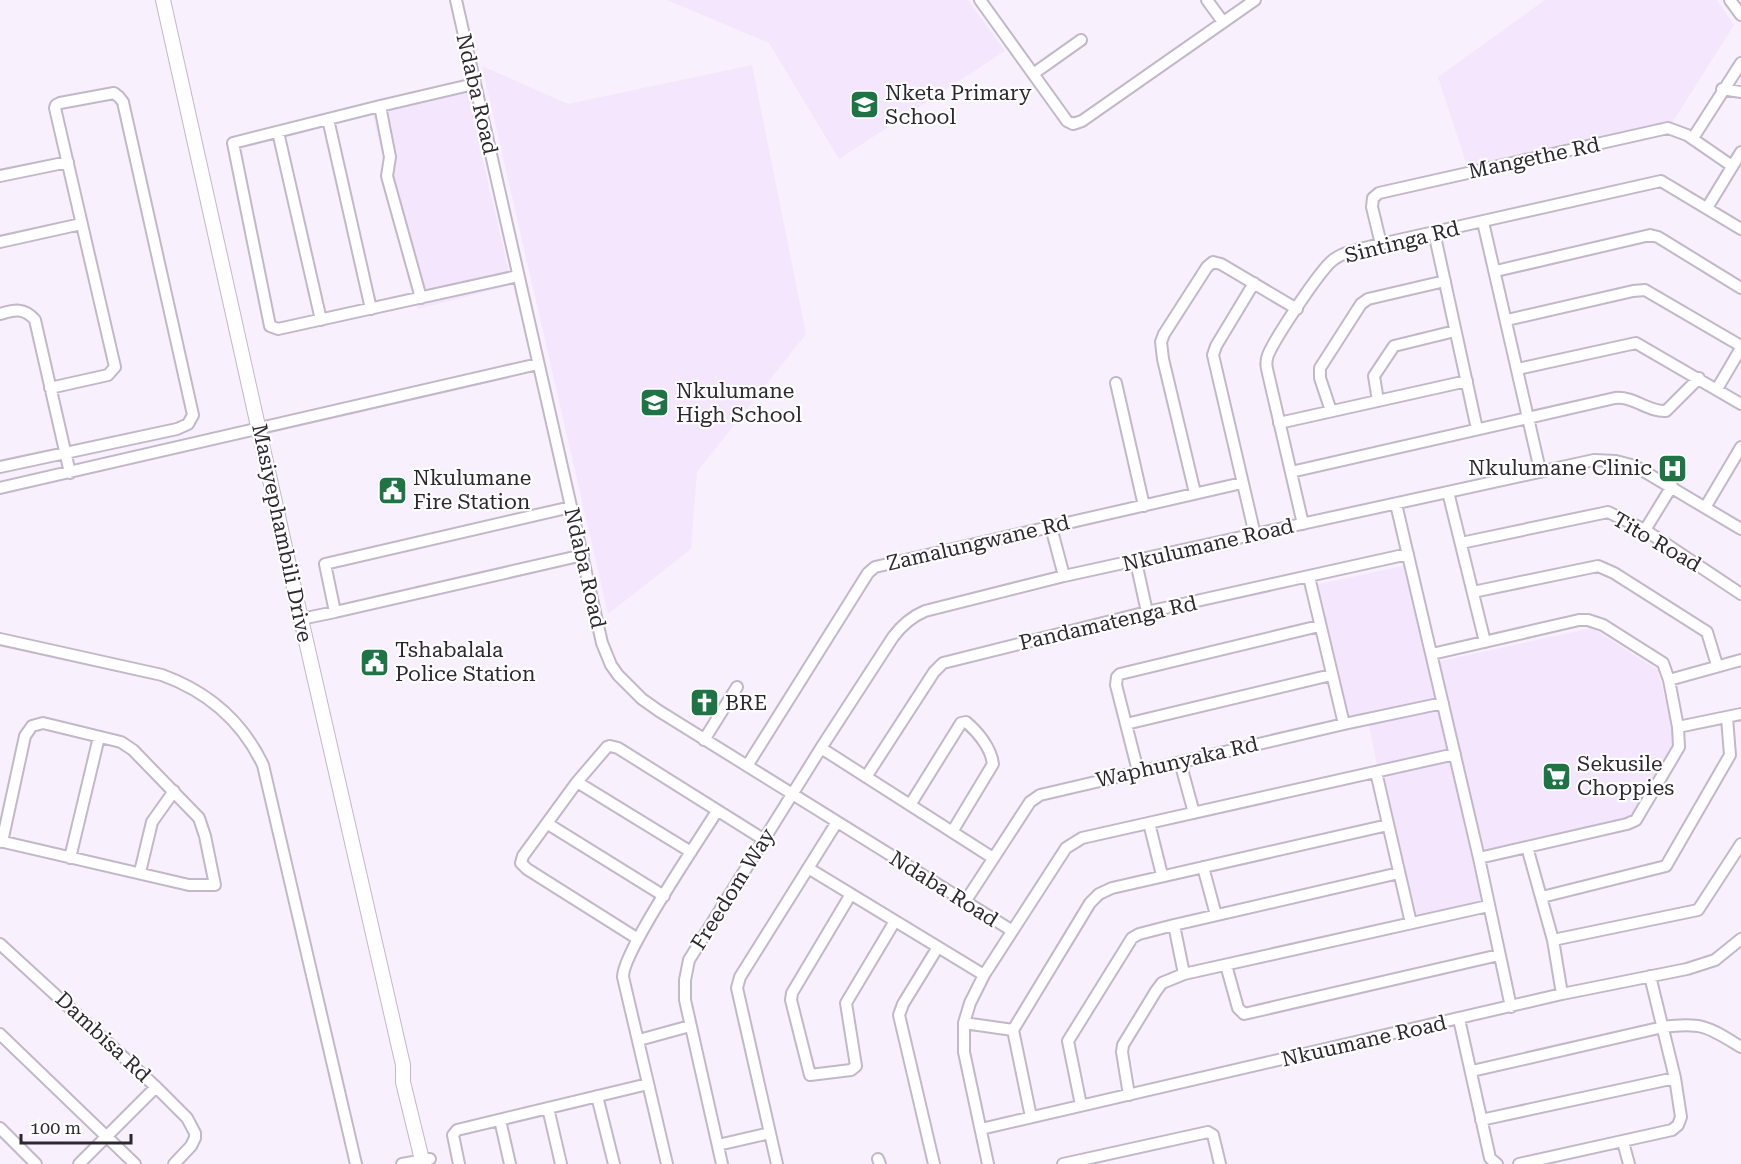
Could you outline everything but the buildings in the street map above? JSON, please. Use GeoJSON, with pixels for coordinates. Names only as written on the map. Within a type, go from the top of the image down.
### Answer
{"type":"FeatureCollection","features":[{"type":"Feature","properties":{"kind":"main road","name":"Masiyephambili Drive"},"geometry":{"type":"LineString","coordinates":[[163,0],[403,1065],[411,1080],[426,1162]]}},
{"type":"Feature","properties":{"kind":"street","name":"Ndaba Road"},"geometry":{"type":"LineString","coordinates":[[456,0],[602,643],[610,665],[642,699],[704,740],[1011,930]]}},
{"type":"Feature","properties":{"kind":"street"},"geometry":{"type":"LineString","coordinates":[[980,0],[1067,121],[1073,124],[1077,124],[1255,0]]}},
{"type":"Feature","properties":{"kind":"street"},"geometry":{"type":"LineString","coordinates":[[1208,0],[1223,22]]}},
{"type":"Feature","properties":{"kind":"street"},"geometry":{"type":"LineString","coordinates":[[1730,0],[1741,15]]}},
{"type":"Feature","properties":{"kind":"street"},"geometry":{"type":"LineString","coordinates":[[1033,74],[1081,40]]}},
{"type":"Feature","properties":{"kind":"street"},"geometry":{"type":"LineString","coordinates":[[1693,138],[1722,89],[1741,63]]}},
{"type":"Feature","properties":{"kind":"street"},"geometry":{"type":"LineString","coordinates":[[474,84],[235,141],[233,146],[270,326],[278,329],[518,276]]}},
{"type":"Feature","properties":{"kind":"street"},"geometry":{"type":"LineString","coordinates":[[1722,89],[1741,92]]}},
{"type":"Feature","properties":{"kind":"street"},"geometry":{"type":"LineString","coordinates":[[0,466],[177,429],[188,424],[193,415],[123,102],[117,94],[110,93],[56,105],[115,368],[108,375],[50,388]]}},
{"type":"Feature","properties":{"kind":"street"},"geometry":{"type":"LineString","coordinates":[[380,105],[390,157],[387,176],[420,298]]}},
{"type":"Feature","properties":{"kind":"street"},"geometry":{"type":"LineString","coordinates":[[328,119],[371,309]]}},
{"type":"Feature","properties":{"kind":"street","name":"Mangethe Rd"},"geometry":{"type":"LineString","coordinates":[[1381,244],[1372,207],[1373,198],[1379,193],[1668,128],[1693,138],[1732,166]]}},
{"type":"Feature","properties":{"kind":"street"},"geometry":{"type":"LineString","coordinates":[[278,132],[321,320]]}},
{"type":"Feature","properties":{"kind":"street"},"geometry":{"type":"LineString","coordinates":[[1707,208],[1741,152]]}},
{"type":"Feature","properties":{"kind":"street"},"geometry":{"type":"LineString","coordinates":[[0,176],[68,162]]}},
{"type":"Feature","properties":{"kind":"street","name":"Sintinga Rd"},"geometry":{"type":"LineString","coordinates":[[1303,524],[1267,369],[1267,359],[1297,309],[1334,259],[1381,244],[1660,181],[1741,230]]}},
{"type":"Feature","properties":{"kind":"street"},"geometry":{"type":"LineString","coordinates":[[1483,222],[1540,470]]}},
{"type":"Feature","properties":{"kind":"street"},"geometry":{"type":"LineString","coordinates":[[0,242],[81,224]]}},
{"type":"Feature","properties":{"kind":"street"},"geometry":{"type":"LineString","coordinates":[[1434,232],[1477,429]]}},
{"type":"Feature","properties":{"kind":"street"},"geometry":{"type":"LineString","coordinates":[[1496,271],[1650,235],[1658,237],[1741,288]]}},
{"type":"Feature","properties":{"kind":"street"},"geometry":{"type":"LineString","coordinates":[[1195,493],[1165,370],[1161,347],[1162,338],[1213,262],[1221,264],[1297,309]]}},
{"type":"Feature","properties":{"kind":"street"},"geometry":{"type":"LineString","coordinates":[[1331,411],[1320,378],[1320,369],[1361,304],[1368,299],[1445,281]]}},
{"type":"Feature","properties":{"kind":"street"},"geometry":{"type":"LineString","coordinates":[[1254,283],[1216,346],[1213,355],[1255,535]]}},
{"type":"Feature","properties":{"kind":"street"},"geometry":{"type":"LineString","coordinates":[[1507,320],[1645,290],[1741,347],[1717,389]]}},
{"type":"Feature","properties":{"kind":"street"},"geometry":{"type":"LineString","coordinates":[[0,314],[22,310],[30,314],[34,320],[70,472]]}},
{"type":"Feature","properties":{"kind":"street"},"geometry":{"type":"LineString","coordinates":[[1378,401],[1374,376],[1394,346],[1455,331]]}},
{"type":"Feature","properties":{"kind":"street"},"geometry":{"type":"LineString","coordinates":[[1518,369],[1631,343],[1642,345],[1741,404]]}},
{"type":"Feature","properties":{"kind":"street"},"geometry":{"type":"LineString","coordinates":[[0,488],[538,364]]}},
{"type":"Feature","properties":{"kind":"street"},"geometry":{"type":"LineString","coordinates":[[1291,472],[1622,398],[1633,400],[1658,411],[1666,411],[1699,378]]}},
{"type":"Feature","properties":{"kind":"street"},"geometry":{"type":"LineString","coordinates":[[1279,423],[1467,381]]}},
{"type":"Feature","properties":{"kind":"street"},"geometry":{"type":"LineString","coordinates":[[1116,383],[1144,506]]}},
{"type":"Feature","properties":{"kind":"street"},"geometry":{"type":"LineString","coordinates":[[1741,447],[1736,465],[1706,506],[1741,529]]}},
{"type":"Feature","properties":{"kind":"street","name":"Nkulumane Road"},"geometry":{"type":"LineString","coordinates":[[792,794],[893,637],[908,620],[925,611],[1064,576],[1594,460],[1616,461],[1635,466],[1706,506]]}},
{"type":"Feature","properties":{"kind":"street","name":"Zamalungwane Rd"},"geometry":{"type":"LineString","coordinates":[[747,766],[871,569],[880,565],[1242,483]]}},
{"type":"Feature","properties":{"kind":"street"},"geometry":{"type":"LineString","coordinates":[[1645,530],[1672,486]]}},
{"type":"Feature","properties":{"kind":"street"},"geometry":{"type":"LineString","coordinates":[[1448,492],[1485,642]]}},
{"type":"Feature","properties":{"kind":"street"},"geometry":{"type":"LineString","coordinates":[[1396,504],[1479,858],[1510,1007]]}},
{"type":"Feature","properties":{"kind":"street"},"geometry":{"type":"LineString","coordinates":[[335,612],[325,564],[572,507]]}},
{"type":"Feature","properties":{"kind":"street","name":"Tito Road"},"geometry":{"type":"LineString","coordinates":[[1461,543],[1602,512],[1615,514],[1645,530],[1741,594]]}},
{"type":"Feature","properties":{"kind":"street"},"geometry":{"type":"LineString","coordinates":[[1051,527],[1064,576]]}},
{"type":"Feature","properties":{"kind":"street","name":"Pandamatenga Rd"},"geometry":{"type":"LineString","coordinates":[[866,777],[933,672],[943,663],[1147,612],[1408,554]]}},
{"type":"Feature","properties":{"kind":"street"},"geometry":{"type":"LineString","coordinates":[[301,619],[582,555]]}},
{"type":"Feature","properties":{"kind":"street"},"geometry":{"type":"LineString","coordinates":[[1136,562],[1147,612]]}},
{"type":"Feature","properties":{"kind":"street"},"geometry":{"type":"LineString","coordinates":[[1473,592],[1598,566],[1614,573],[1707,632],[1717,666]]}},
{"type":"Feature","properties":{"kind":"street"},"geometry":{"type":"LineString","coordinates":[[1309,577],[1344,724]]}},
{"type":"Feature","properties":{"kind":"street"},"geometry":{"type":"LineString","coordinates":[[1432,654],[1588,620],[1603,626],[1663,663],[1669,680],[1678,727],[1677,751],[1636,820],[1479,858]]}},
{"type":"Feature","properties":{"kind":"street"},"geometry":{"type":"LineString","coordinates":[[1138,771],[1116,685],[1117,677],[1124,672],[1319,626]]}},
{"type":"Feature","properties":{"kind":"street"},"geometry":{"type":"LineString","coordinates":[[0,639],[162,675],[181,682],[220,708],[246,735],[263,765],[356,1164]]}},
{"type":"Feature","properties":{"kind":"street"},"geometry":{"type":"LineString","coordinates":[[1669,680],[1741,660]]}},
{"type":"Feature","properties":{"kind":"street"},"geometry":{"type":"LineString","coordinates":[[1126,724],[1332,675]]}},
{"type":"Feature","properties":{"kind":"street"},"geometry":{"type":"LineString","coordinates":[[704,740],[736,687]]}},
{"type":"Feature","properties":{"kind":"street","name":"Waphunyaka Rd"},"geometry":{"type":"LineString","coordinates":[[965,902],[1036,796],[1443,703]]}},
{"type":"Feature","properties":{"kind":"street"},"geometry":{"type":"LineString","coordinates":[[1678,727],[1741,714]]}},
{"type":"Feature","properties":{"kind":"street"},"geometry":{"type":"LineString","coordinates":[[1542,897],[1666,866],[1730,754],[1727,718]]}},
{"type":"Feature","properties":{"kind":"street"},"geometry":{"type":"LineString","coordinates":[[910,805],[961,723],[966,722],[984,743],[993,764],[952,832]]}},
{"type":"Feature","properties":{"kind":"street"},"geometry":{"type":"LineString","coordinates":[[43,723],[99,737],[127,745],[199,818],[216,885],[189,885],[1,842],[28,729],[43,723]]}},
{"type":"Feature","properties":{"kind":"street"},"geometry":{"type":"LineString","coordinates":[[70,858],[99,737]]}},
{"type":"Feature","properties":{"kind":"street"},"geometry":{"type":"LineString","coordinates":[[638,939],[523,866],[521,860],[577,782],[604,750],[614,746],[764,839]]}},
{"type":"Feature","properties":{"kind":"street"},"geometry":{"type":"LineString","coordinates":[[821,748],[993,858]]}},
{"type":"Feature","properties":{"kind":"street"},"geometry":{"type":"LineString","coordinates":[[988,1164],[964,1052],[964,1023],[970,1003],[984,975],[1061,853],[1071,844],[1082,838],[1455,754]]}},
{"type":"Feature","properties":{"kind":"street"},"geometry":{"type":"LineString","coordinates":[[1180,762],[1194,813]]}},
{"type":"Feature","properties":{"kind":"street"},"geometry":{"type":"LineString","coordinates":[[1376,772],[1411,923]]}},
{"type":"Feature","properties":{"kind":"street"},"geometry":{"type":"LineString","coordinates":[[577,782],[691,852]]}},
{"type":"Feature","properties":{"kind":"street"},"geometry":{"type":"LineString","coordinates":[[140,872],[152,822],[174,792]]}},
{"type":"Feature","properties":{"kind":"street","name":"Freedom Way"},"geometry":{"type":"LineString","coordinates":[[722,1164],[690,1026],[684,989],[690,960],[792,794]]}},
{"type":"Feature","properties":{"kind":"street"},"geometry":{"type":"LineString","coordinates":[[667,1164],[623,973],[625,963],[638,939],[717,811]]}},
{"type":"Feature","properties":{"kind":"street"},"geometry":{"type":"LineString","coordinates":[[777,1164],[736,988],[740,977],[837,822]]}},
{"type":"Feature","properties":{"kind":"street"},"geometry":{"type":"LineString","coordinates":[[1149,823],[1162,875]]}},
{"type":"Feature","properties":{"kind":"street"},"geometry":{"type":"LineString","coordinates":[[548,824],[664,896]]}},
{"type":"Feature","properties":{"kind":"street"},"geometry":{"type":"LineString","coordinates":[[1031,1117],[1013,1030],[1094,899],[1112,888],[1162,875],[1388,825]]}},
{"type":"Feature","properties":{"kind":"street"},"geometry":{"type":"LineString","coordinates":[[1553,940],[1698,910],[1741,844]]}},
{"type":"Feature","properties":{"kind":"street"},"geometry":{"type":"LineString","coordinates":[[1527,847],[1553,940],[1562,994]]}},
{"type":"Feature","properties":{"kind":"street"},"geometry":{"type":"LineString","coordinates":[[1731,861],[1741,867]]}},
{"type":"Feature","properties":{"kind":"street"},"geometry":{"type":"LineString","coordinates":[[1203,867],[1216,915]]}},
{"type":"Feature","properties":{"kind":"street"},"geometry":{"type":"LineString","coordinates":[[808,868],[984,975]]}},
{"type":"Feature","properties":{"kind":"street"},"geometry":{"type":"LineString","coordinates":[[1081,1105],[1068,1046],[1070,1038],[1132,938],[1174,925],[1399,873]]}},
{"type":"Feature","properties":{"kind":"street"},"geometry":{"type":"LineString","coordinates":[[851,894],[792,993],[791,1000],[810,1075],[851,1070],[856,1066],[846,1003],[895,921]]}},
{"type":"Feature","properties":{"kind":"street"},"geometry":{"type":"LineString","coordinates":[[1129,1095],[1122,1052],[1123,1045],[1162,983],[1184,974],[1488,906]]}},
{"type":"Feature","properties":{"kind":"street"},"geometry":{"type":"LineString","coordinates":[[1174,925],[1184,974]]}},
{"type":"Feature","properties":{"kind":"street","name":"Nkuumane Road"},"geometry":{"type":"LineString","coordinates":[[981,1130],[1562,994],[1687,969],[1715,960],[1741,939]]}},
{"type":"Feature","properties":{"kind":"street","name":"Dambisa Rd"},"geometry":{"type":"LineString","coordinates":[[0,944],[187,1118],[195,1138],[191,1146],[174,1164]]}},
{"type":"Feature","properties":{"kind":"street"},"geometry":{"type":"LineString","coordinates":[[934,1164],[899,1016],[903,1004],[938,947]]}},
{"type":"Feature","properties":{"kind":"street"},"geometry":{"type":"LineString","coordinates":[[1226,965],[1238,1008],[1244,1014],[1499,955]]}},
{"type":"Feature","properties":{"kind":"street"},"geometry":{"type":"LineString","coordinates":[[1519,1164],[1672,1130],[1678,1125],[1681,1117],[1675,1078],[1650,976]]}},
{"type":"Feature","properties":{"kind":"street"},"geometry":{"type":"LineString","coordinates":[[1459,1019],[1490,1158],[1497,1164]]}},
{"type":"Feature","properties":{"kind":"street"},"geometry":{"type":"LineString","coordinates":[[964,1023],[1013,1030]]}},
{"type":"Feature","properties":{"kind":"street"},"geometry":{"type":"LineString","coordinates":[[1472,1071],[1663,1027],[1687,1024],[1699,1025],[1741,1046]]}},
{"type":"Feature","properties":{"kind":"street"},"geometry":{"type":"LineString","coordinates":[[639,1040],[690,1026]]}},
{"type":"Feature","properties":{"kind":"street"},"geometry":{"type":"LineString","coordinates":[[0,1034],[135,1164]]}},
{"type":"Feature","properties":{"kind":"street"},"geometry":{"type":"LineString","coordinates":[[1481,1120],[1675,1078]]}},
{"type":"Feature","properties":{"kind":"street"},"geometry":{"type":"LineString","coordinates":[[459,1164],[453,1138],[455,1132],[648,1084]]}},
{"type":"Feature","properties":{"kind":"street"},"geometry":{"type":"LineString","coordinates":[[79,1164],[156,1087]]}},
{"type":"Feature","properties":{"kind":"street"},"geometry":{"type":"LineString","coordinates":[[597,1096],[614,1164]]}},
{"type":"Feature","properties":{"kind":"street"},"geometry":{"type":"LineString","coordinates":[[548,1108],[561,1164]]}},
{"type":"Feature","properties":{"kind":"street"},"geometry":{"type":"LineString","coordinates":[[500,1120],[510,1164]]}},
{"type":"Feature","properties":{"kind":"street"},"geometry":{"type":"LineString","coordinates":[[0,1128],[36,1164]]}},
{"type":"Feature","properties":{"kind":"street"},"geometry":{"type":"LineString","coordinates":[[1063,1164],[1208,1132],[1213,1135],[1220,1164]]}},
{"type":"Feature","properties":{"kind":"street"},"geometry":{"type":"LineString","coordinates":[[718,1146],[770,1133]]}},
{"type":"Feature","properties":{"kind":"street"},"geometry":{"type":"LineString","coordinates":[[1623,1142],[1629,1164]]}},
{"type":"Feature","properties":{"kind":"street"},"geometry":{"type":"LineString","coordinates":[[402,1164],[426,1162]]}},
{"type":"Feature","properties":{"kind":"shaded area","name":"Nketa Primary School"},"geometry":{"type":"Polygon","coordinates":[[[667,0],[968,0],[1005,51],[839,159],[769,43],[667,0]]]}},
{"type":"Feature","properties":{"kind":"shaded area"},"geometry":{"type":"Polygon","coordinates":[[[1545,0],[1717,0],[1734,25],[1670,126],[1468,169],[1438,77],[1545,0]]]}},
{"type":"Feature","properties":{"kind":"shaded area","name":"Nkulumane High School"},"geometry":{"type":"Polygon","coordinates":[[[752,65],[806,334],[697,472],[691,549],[608,614],[482,66],[568,104],[752,65]]]}},
{"type":"Feature","properties":{"kind":"shaded area"},"geometry":{"type":"Polygon","coordinates":[[[465,82],[512,285],[418,309],[371,107],[465,82]]]}},
{"type":"Feature","properties":{"kind":"shaded area"},"geometry":{"type":"Polygon","coordinates":[[[1403,566],[1427,664],[1592,628],[1658,670],[1676,746],[1631,816],[1473,855],[1484,902],[1409,920],[1367,716],[1347,720],[1315,585],[1403,566]]]}},
{"type":"Feature","properties":{"kind":"place","name":"Nketa Primary School"},"geometry":{"type":"Point","coordinates":[864,105]}},
{"type":"Feature","properties":{"kind":"place","name":"Nkulumane High School"},"geometry":{"type":"Point","coordinates":[655,403]}},
{"type":"Feature","properties":{"kind":"place","name":"Nkulumane Clinic"},"geometry":{"type":"Point","coordinates":[1673,468]}},
{"type":"Feature","properties":{"kind":"place","name":"Nkulumane Fire Station"},"geometry":{"type":"Point","coordinates":[392,490]}},
{"type":"Feature","properties":{"kind":"place","name":"Tshabalala Police Station"},"geometry":{"type":"Point","coordinates":[374,662]}},
{"type":"Feature","properties":{"kind":"place","name":"BRE"},"geometry":{"type":"Point","coordinates":[704,703]}},
{"type":"Feature","properties":{"kind":"place","name":"Sekusile Choppies"},"geometry":{"type":"Point","coordinates":[1556,776]}}]}
